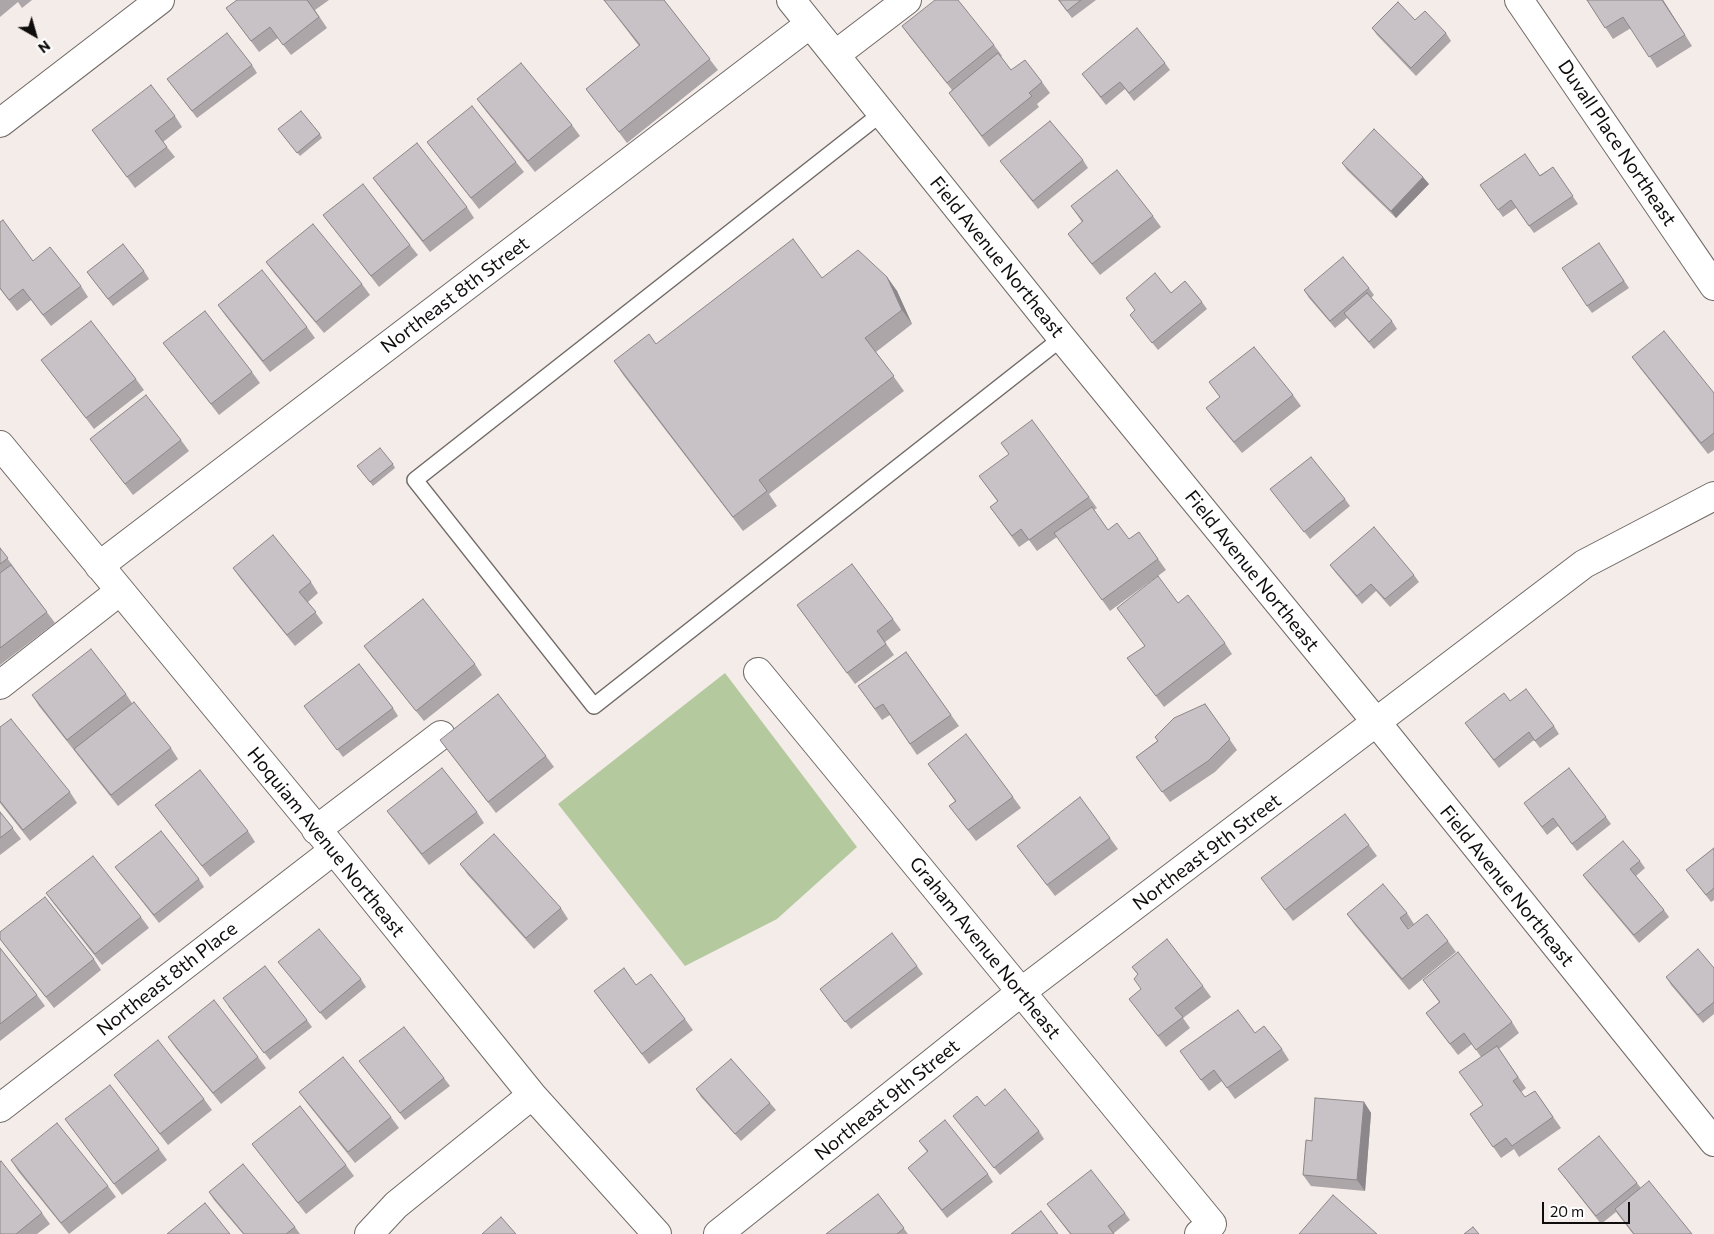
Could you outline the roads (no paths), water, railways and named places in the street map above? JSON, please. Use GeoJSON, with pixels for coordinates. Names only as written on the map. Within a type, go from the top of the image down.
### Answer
{"type":"FeatureCollection","features":[{"type":"Feature","properties":{"kind":"street"},"geometry":{"type":"LineString","coordinates":[[0,124],[160,0]]}},
{"type":"Feature","properties":{"kind":"street","name":"Field Avenue Northeast"},"geometry":{"type":"LineString","coordinates":[[791,0],[1062,338],[1377,723],[1714,1142]]}},
{"type":"Feature","properties":{"kind":"street"},"geometry":{"type":"LineString","coordinates":[[834,54],[907,0]]}},
{"type":"Feature","properties":{"kind":"street","name":"Duvall Place Northeast"},"geometry":{"type":"LineString","coordinates":[[1519,0],[1714,286]]}},
{"type":"Feature","properties":{"kind":"street","name":"Northeast 8th Street"},"geometry":{"type":"LineString","coordinates":[[99,566],[810,24]]}},
{"type":"Feature","properties":{"kind":"street","name":"Hoquiam Avenue Northeast"},"geometry":{"type":"LineString","coordinates":[[0,445],[334,850],[532,1095],[657,1234]]}},
{"type":"Feature","properties":{"kind":"street","name":"Northeast 9th Street"},"geometry":{"type":"LineString","coordinates":[[718,1234],[1021,992],[1584,564],[1714,496]]}},
{"type":"Feature","properties":{"kind":"street"},"geometry":{"type":"LineString","coordinates":[[0,685],[120,591]]}},
{"type":"Feature","properties":{"kind":"street","name":"Graham Avenue Northeast"},"geometry":{"type":"LineString","coordinates":[[758,672],[1021,992],[1205,1229]]}},
{"type":"Feature","properties":{"kind":"street"},"geometry":{"type":"LineString","coordinates":[[316,830],[441,735]]}},
{"type":"Feature","properties":{"kind":"street","name":"Northeast 8th Place"},"geometry":{"type":"LineString","coordinates":[[0,1108],[334,850]]}},
{"type":"Feature","properties":{"kind":"street"},"geometry":{"type":"LineString","coordinates":[[369,1234],[396,1205],[532,1095]]}},
{"type":"Feature","properties":{"kind":"lane"},"geometry":{"type":"LineString","coordinates":[[882,113],[415,480],[594,706],[1062,338]]}}]}
